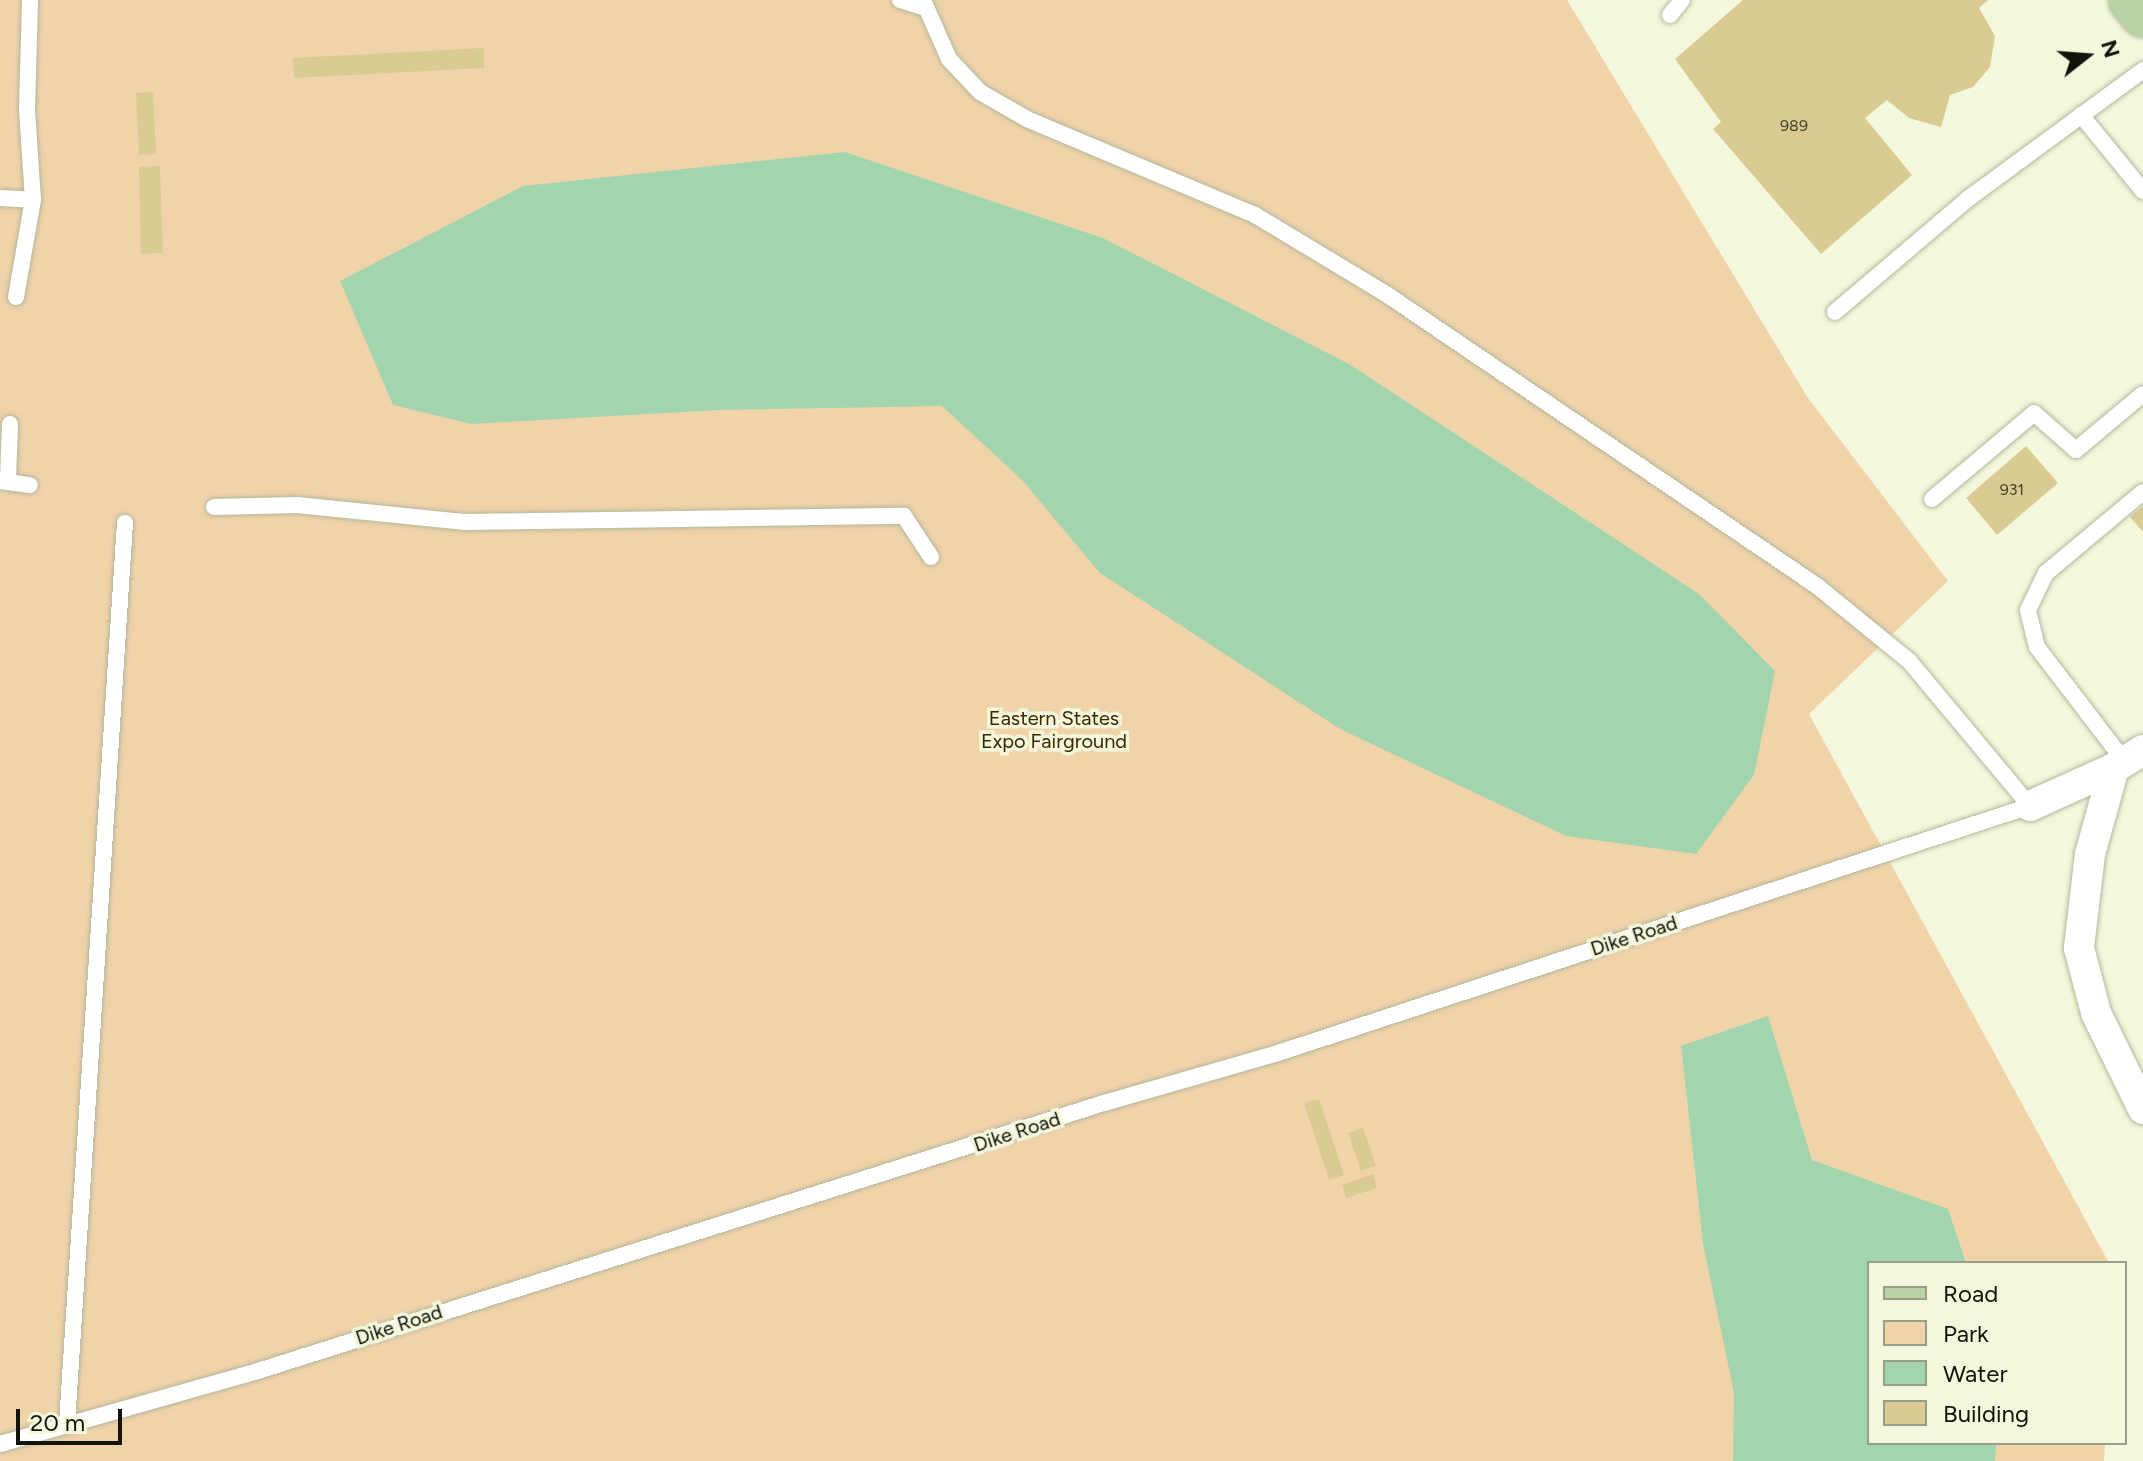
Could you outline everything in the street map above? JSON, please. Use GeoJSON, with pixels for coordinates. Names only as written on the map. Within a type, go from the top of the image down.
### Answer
{"type":"FeatureCollection","features":[{"type":"Feature","properties":{"kind":"main road"},"geometry":{"type":"LineString","coordinates":[[2131,0],[2143,15]]}},
{"type":"Feature","properties":{"kind":"street"},"geometry":{"type":"LineString","coordinates":[[2030,806],[2127,760]]}},
{"type":"Feature","properties":{"kind":"street"},"geometry":{"type":"LineString","coordinates":[[2127,760],[2090,854],[2079,948],[2096,1013],[2143,1109]]}},
{"type":"Feature","properties":{"kind":"lane"},"geometry":{"type":"LineString","coordinates":[[16,297],[33,200],[27,109],[30,0]]}},
{"type":"Feature","properties":{"kind":"lane"},"geometry":{"type":"LineString","coordinates":[[900,0],[924,4],[949,59],[980,92],[1027,119],[1255,215],[1386,294],[1817,586],[1909,661],[2030,806]]}},
{"type":"Feature","properties":{"kind":"lane"},"geometry":{"type":"LineString","coordinates":[[1670,15],[1682,0]]}},
{"type":"Feature","properties":{"kind":"lane"},"geometry":{"type":"LineString","coordinates":[[1835,312],[1969,198],[2143,70]]}},
{"type":"Feature","properties":{"kind":"lane"},"geometry":{"type":"LineString","coordinates":[[2081,115],[2143,191]]}},
{"type":"Feature","properties":{"kind":"lane"},"geometry":{"type":"LineString","coordinates":[[0,198],[33,200]]}},
{"type":"Feature","properties":{"kind":"lane"},"geometry":{"type":"LineString","coordinates":[[1932,499],[2034,413],[2076,450],[2143,394]]}},
{"type":"Feature","properties":{"kind":"lane"},"geometry":{"type":"LineString","coordinates":[[10,424],[4,481],[30,485]]}},
{"type":"Feature","properties":{"kind":"lane"},"geometry":{"type":"LineString","coordinates":[[2127,760],[2037,647],[2028,610],[2046,573],[2143,492]]}},
{"type":"Feature","properties":{"kind":"lane"},"geometry":{"type":"LineString","coordinates":[[214,507],[297,505],[472,522],[904,516],[931,557]]}},
{"type":"Feature","properties":{"kind":"lane"},"geometry":{"type":"LineString","coordinates":[[67,1424],[125,523]]}},
{"type":"Feature","properties":{"kind":"lane","name":"Dike Road"},"geometry":{"type":"LineString","coordinates":[[0,1444],[258,1371],[1104,1103],[1278,1053],[2030,806]]}},
{"type":"Feature","properties":{"kind":"green space","name":"Eastern States Expo Fairground"},"geometry":{"type":"Polygon","coordinates":[[[0,0],[1567,0],[1808,398],[1948,581],[1809,714],[2108,1261],[1867,1261],[1867,1445],[2105,1445],[2104,1461],[0,1461],[0,0]]]}},
{"type":"Feature","properties":{"kind":"water"},"geometry":{"type":"Polygon","coordinates":[[[845,152],[1103,238],[1349,364],[1699,594],[1775,671],[1754,775],[1696,854],[1566,836],[1340,729],[1100,573],[1023,481],[942,406],[717,410],[471,424],[393,405],[340,281],[523,186],[845,152]]]}},
{"type":"Feature","properties":{"kind":"water"},"geometry":{"type":"Polygon","coordinates":[[[1768,1016],[1812,1160],[1948,1209],[1965,1261],[1867,1261],[1867,1445],[1996,1445],[1995,1461],[1733,1461],[1734,1393],[1703,1244],[1681,1046],[1768,1016]]]}},
{"type":"Feature","properties":{"kind":"building"},"geometry":{"type":"Polygon","coordinates":[[[1743,0],[1988,0],[1979,8],[1995,36],[1990,67],[1973,87],[1950,95],[1941,127],[1909,118],[1887,100],[1865,118],[1912,175],[1821,254],[1713,129],[1721,122],[1675,59],[1743,0]]]}},
{"type":"Feature","properties":{"kind":"building"},"geometry":{"type":"Polygon","coordinates":[[[484,48],[484,68],[294,78],[293,58],[484,48]]]}},
{"type":"Feature","properties":{"kind":"building"},"geometry":{"type":"Polygon","coordinates":[[[153,92],[156,154],[139,155],[136,93],[153,92]]]}},
{"type":"Feature","properties":{"kind":"building"},"geometry":{"type":"Polygon","coordinates":[[[160,166],[163,253],[141,254],[139,167],[160,166]]]}},
{"type":"Feature","properties":{"kind":"building"},"geometry":{"type":"Polygon","coordinates":[[[2026,446],[2058,483],[1997,535],[1966,498],[2026,446]]]}},
{"type":"Feature","properties":{"kind":"building"},"geometry":{"type":"Polygon","coordinates":[[[2143,506],[2143,532],[2130,517],[2143,506]]]}},
{"type":"Feature","properties":{"kind":"building"},"geometry":{"type":"Polygon","coordinates":[[[1319,1099],[1344,1175],[1329,1180],[1304,1103],[1319,1099]]]}},
{"type":"Feature","properties":{"kind":"building"},"geometry":{"type":"Polygon","coordinates":[[[1363,1128],[1376,1166],[1361,1171],[1348,1133],[1363,1128]]]}},
{"type":"Feature","properties":{"kind":"building"},"geometry":{"type":"Polygon","coordinates":[[[1373,1174],[1377,1188],[1346,1198],[1342,1185],[1373,1174]]]}}]}
